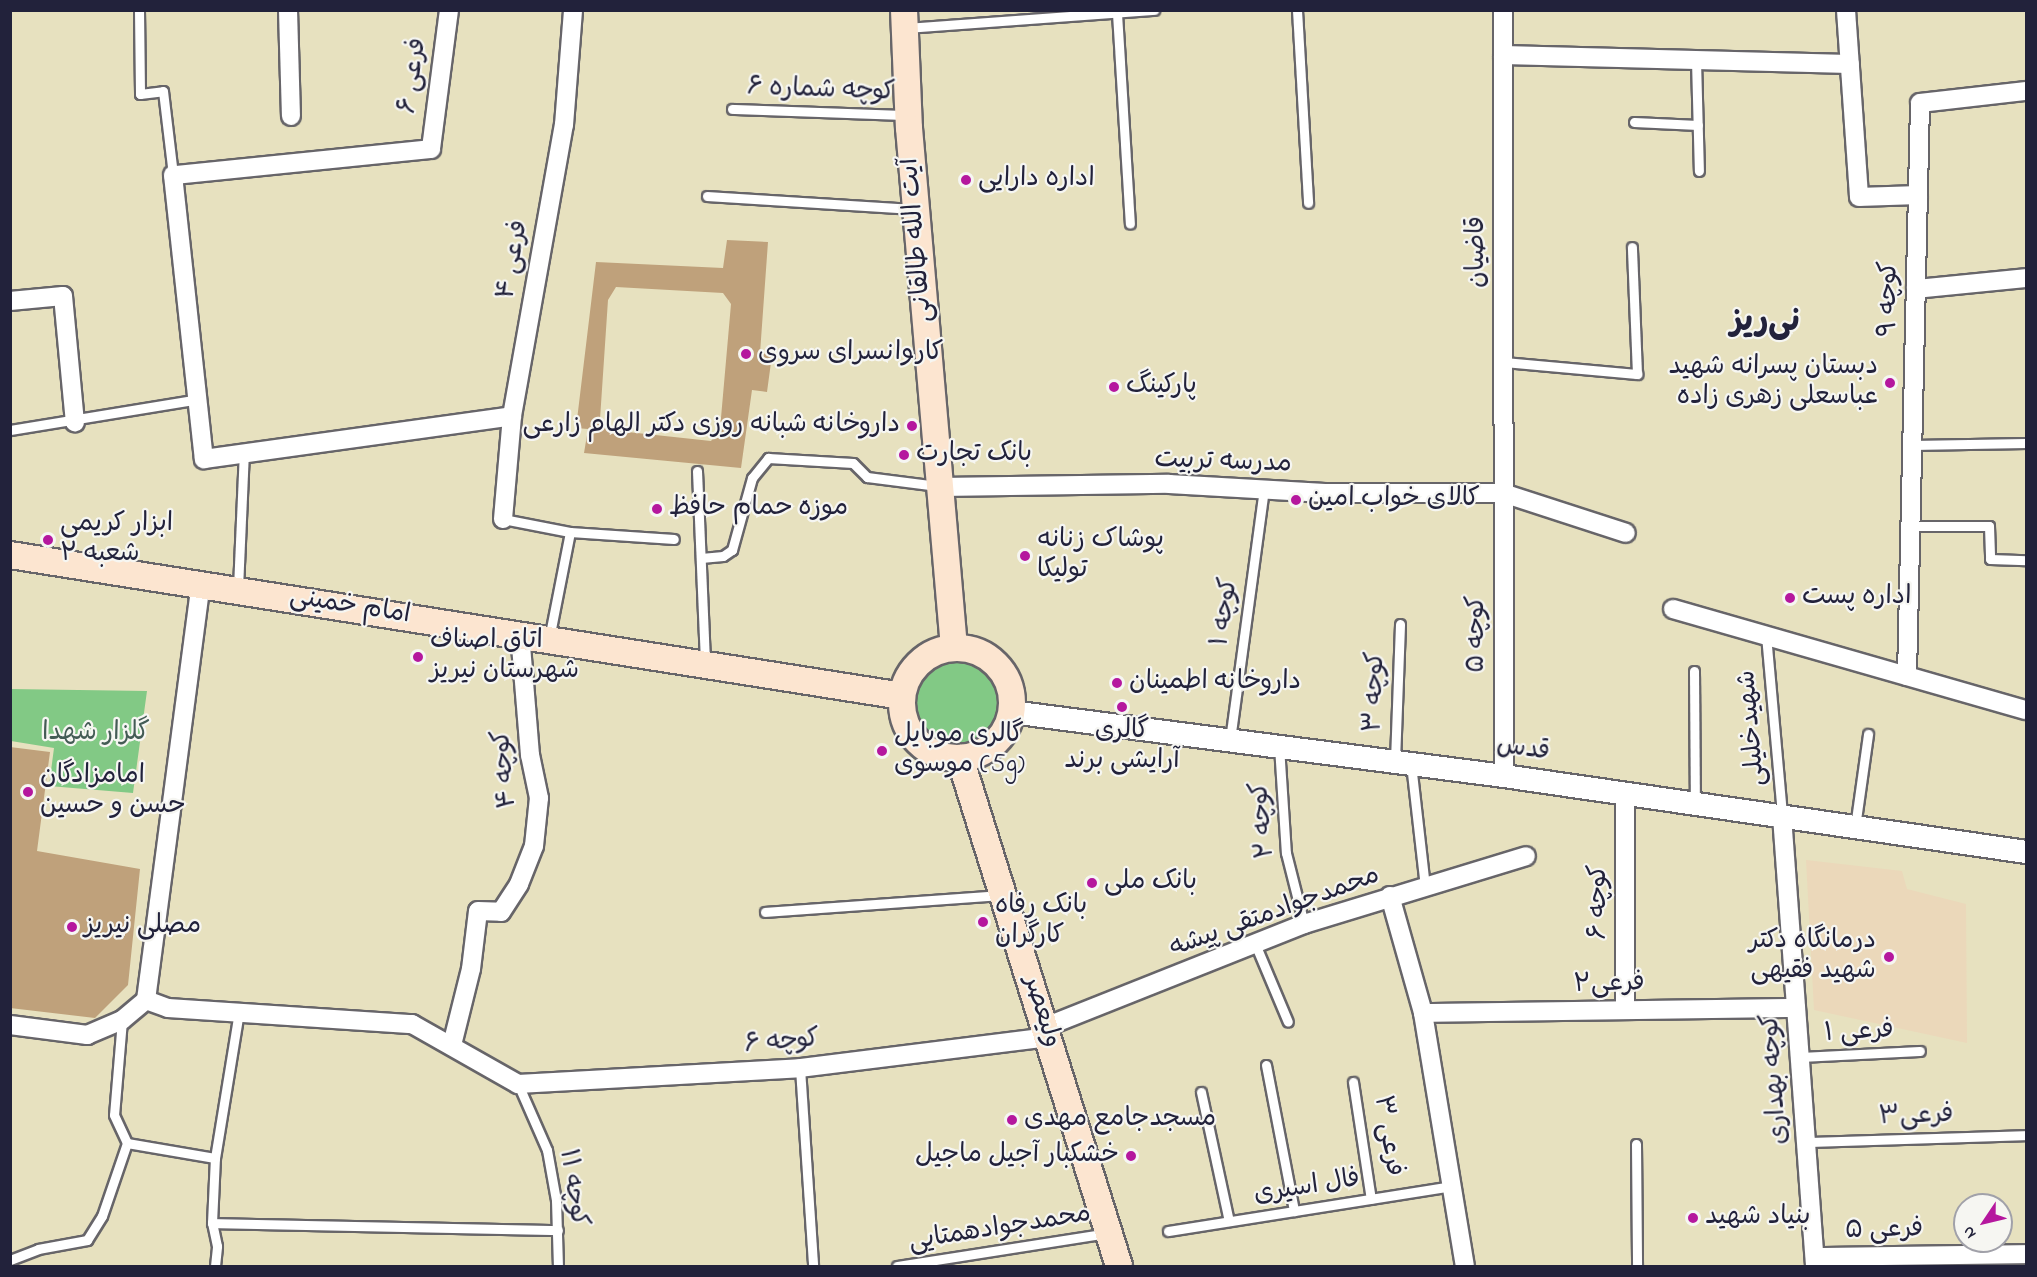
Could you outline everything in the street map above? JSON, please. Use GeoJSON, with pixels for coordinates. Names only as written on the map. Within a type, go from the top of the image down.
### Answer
{"type":"FeatureCollection","features":[{"type":"Feature","properties":{"kind":"main road","name":"آیت الله طالقانی"},"geometry":{"type":"LineString","coordinates":[[904,19],[908,115],[954,648]]}},
{"type":"Feature","properties":{"kind":"main road","name":"امام خمینی"},"geometry":{"type":"LineString","coordinates":[[10,555],[238,588],[902,696]]}},
{"type":"Feature","properties":{"kind":"main road"},"geometry":{"type":"LineString","coordinates":[[954,648],[985,656],[997,667],[1011,696],[1011,712],[1005,730],[994,744],[978,754],[960,759],[937,754],[917,741],[902,712],[902,696],[908,678],[919,663],[935,653],[954,648]]}},
{"type":"Feature","properties":{"kind":"main road","name":"ولیعصر"},"geometry":{"type":"LineString","coordinates":[[960,759],[1005,895],[1119,1266]]}},
{"type":"Feature","properties":{"kind":"street"},"geometry":{"type":"LineString","coordinates":[[288,10],[291,116]]}},
{"type":"Feature","properties":{"kind":"street","name":"فرعی ۶"},"geometry":{"type":"LineString","coordinates":[[173,175],[431,149],[449,10]]}},
{"type":"Feature","properties":{"kind":"street","name":"فرعی ۴"},"geometry":{"type":"LineString","coordinates":[[503,519],[512,416],[564,125],[573,10]]}},
{"type":"Feature","properties":{"kind":"street","name":"قاضیان"},"geometry":{"type":"LineString","coordinates":[[1503,10],[1503,493]]}},
{"type":"Feature","properties":{"kind":"street"},"geometry":{"type":"LineString","coordinates":[[1846,10],[1859,197],[1918,195]]}},
{"type":"Feature","properties":{"kind":"street"},"geometry":{"type":"LineString","coordinates":[[1503,55],[1850,64]]}},
{"type":"Feature","properties":{"kind":"street","name":"کوچه ۹"},"geometry":{"type":"LineString","coordinates":[[1907,676],[1920,103],[2026,91]]}},
{"type":"Feature","properties":{"kind":"street"},"geometry":{"type":"LineString","coordinates":[[173,175],[204,459],[512,416]]}},
{"type":"Feature","properties":{"kind":"street"},"geometry":{"type":"LineString","coordinates":[[1916,290],[2026,278]]}},
{"type":"Feature","properties":{"kind":"street"},"geometry":{"type":"LineString","coordinates":[[10,302],[63,296],[75,422]]}},
{"type":"Feature","properties":{"kind":"street","name":"مدرسه تربیت"},"geometry":{"type":"LineString","coordinates":[[940,487],[1169,484],[1325,493],[1503,493],[1626,533]]}},
{"type":"Feature","properties":{"kind":"street","name":"کوچه ۵"},"geometry":{"type":"LineString","coordinates":[[1503,493],[1504,776]]}},
{"type":"Feature","properties":{"kind":"street"},"geometry":{"type":"LineString","coordinates":[[10,1025],[87,1035],[122,1020],[146,1000],[201,583]]}},
{"type":"Feature","properties":{"kind":"street"},"geometry":{"type":"LineString","coordinates":[[1673,609],[2026,710]]}},
{"type":"Feature","properties":{"kind":"street","name":"کوچه ۴"},"geometry":{"type":"LineString","coordinates":[[452,1045],[471,969],[478,911],[501,912],[519,884],[534,846],[538,798],[530,755],[520,634]]}},
{"type":"Feature","properties":{"kind":"street","name":"قدس"},"geometry":{"type":"LineString","coordinates":[[1011,712],[1403,762],[2026,852]]}},
{"type":"Feature","properties":{"kind":"street","name":"کوچه ۶"},"geometry":{"type":"LineString","coordinates":[[1625,793],[1625,1010]]}},
{"type":"Feature","properties":{"kind":"street","name":"کوچه بهداری"},"geometry":{"type":"LineString","coordinates":[[1782,816],[1815,1262]]}},
{"type":"Feature","properties":{"kind":"street","name":"محمدجوادمتقی پیشه"},"geometry":{"type":"LineString","coordinates":[[1047,1032],[1304,924],[1526,856]]}},
{"type":"Feature","properties":{"kind":"street"},"geometry":{"type":"LineString","coordinates":[[1390,896],[1423,1013],[1465,1266]]}},
{"type":"Feature","properties":{"kind":"street"},"geometry":{"type":"LineString","coordinates":[[146,1000],[168,1008],[412,1024],[518,1084]]}},
{"type":"Feature","properties":{"kind":"street","name":"فرعی۲"},"geometry":{"type":"LineString","coordinates":[[1423,1013],[1796,1008]]}},
{"type":"Feature","properties":{"kind":"street","name":"۶ کوچه"},"geometry":{"type":"LineString","coordinates":[[518,1084],[800,1068],[1047,1032]]}},
{"type":"Feature","properties":{"kind":"street","name":"فرعی ۵"},"geometry":{"type":"LineString","coordinates":[[1815,1262],[2026,1254]]}},
{"type":"Feature","properties":{"kind":"lane"},"geometry":{"type":"LineString","coordinates":[[139,10],[140,94],[163,91],[173,175]]}},
{"type":"Feature","properties":{"kind":"lane"},"geometry":{"type":"LineString","coordinates":[[904,19],[1154,10]]}},
{"type":"Feature","properties":{"kind":"lane"},"geometry":{"type":"LineString","coordinates":[[1297,10],[1308,203]]}},
{"type":"Feature","properties":{"kind":"lane"},"geometry":{"type":"LineString","coordinates":[[1117,13],[1130,224]]}},
{"type":"Feature","properties":{"kind":"lane"},"geometry":{"type":"LineString","coordinates":[[1696,60],[1699,171]]}},
{"type":"Feature","properties":{"kind":"lane","name":"کوچه شماره ۶"},"geometry":{"type":"LineString","coordinates":[[732,109],[908,115]]}},
{"type":"Feature","properties":{"kind":"lane"},"geometry":{"type":"LineString","coordinates":[[1634,122],[1698,125]]}},
{"type":"Feature","properties":{"kind":"lane"},"geometry":{"type":"LineString","coordinates":[[706,196],[916,210]]}},
{"type":"Feature","properties":{"kind":"lane"},"geometry":{"type":"LineString","coordinates":[[1503,362],[1636,374],[1632,247]]}},
{"type":"Feature","properties":{"kind":"lane"},"geometry":{"type":"LineString","coordinates":[[10,430],[75,422],[199,399]]}},
{"type":"Feature","properties":{"kind":"lane"},"geometry":{"type":"LineString","coordinates":[[1912,445],[2026,443]]}},
{"type":"Feature","properties":{"kind":"lane"},"geometry":{"type":"LineString","coordinates":[[238,588],[244,453]]}},
{"type":"Feature","properties":{"kind":"lane"},"geometry":{"type":"LineString","coordinates":[[701,558],[723,556],[732,550],[752,478],[768,458],[853,463],[867,477],[940,487]]}},
{"type":"Feature","properties":{"kind":"lane"},"geometry":{"type":"LineString","coordinates":[[697,471],[705,664]]}},
{"type":"Feature","properties":{"kind":"lane","name":"کوچه ۱"},"geometry":{"type":"LineString","coordinates":[[1230,740],[1264,489]]}},
{"type":"Feature","properties":{"kind":"lane"},"geometry":{"type":"LineString","coordinates":[[503,519],[570,532],[674,539]]}},
{"type":"Feature","properties":{"kind":"lane"},"geometry":{"type":"LineString","coordinates":[[1911,526],[1989,526],[1990,559],[2026,560]]}},
{"type":"Feature","properties":{"kind":"lane"},"geometry":{"type":"LineString","coordinates":[[549,639],[570,532]]}},
{"type":"Feature","properties":{"kind":"lane","name":"کوچه ۳"},"geometry":{"type":"LineString","coordinates":[[1400,624],[1403,762]]}},
{"type":"Feature","properties":{"kind":"lane","name":"شهیدخلیلی"},"geometry":{"type":"LineString","coordinates":[[1766,635],[1782,816]]}},
{"type":"Feature","properties":{"kind":"lane"},"geometry":{"type":"LineString","coordinates":[[1694,671],[1695,804]]}},
{"type":"Feature","properties":{"kind":"lane"},"geometry":{"type":"LineString","coordinates":[[1855,827],[1868,734]]}},
{"type":"Feature","properties":{"kind":"lane","name":"کوچه ۲"},"geometry":{"type":"LineString","coordinates":[[1279,746],[1286,853],[1304,924]]}},
{"type":"Feature","properties":{"kind":"lane"},"geometry":{"type":"LineString","coordinates":[[1403,762],[1425,886]]}},
{"type":"Feature","properties":{"kind":"lane"},"geometry":{"type":"LineString","coordinates":[[765,912],[1005,895]]}},
{"type":"Feature","properties":{"kind":"lane"},"geometry":{"type":"LineString","coordinates":[[1256,946],[1287,1022]]}},
{"type":"Feature","properties":{"kind":"lane"},"geometry":{"type":"LineString","coordinates":[[215,1266],[217,1246],[212,1223],[215,1158],[239,1012]]}},
{"type":"Feature","properties":{"kind":"lane"},"geometry":{"type":"LineString","coordinates":[[10,1260],[38,1249],[87,1240],[102,1216],[128,1143],[114,1115],[122,1020]]}},
{"type":"Feature","properties":{"kind":"lane","name":"فرعی ۱"},"geometry":{"type":"LineString","coordinates":[[1800,1057],[1920,1051]]}},
{"type":"Feature","properties":{"kind":"lane"},"geometry":{"type":"LineString","coordinates":[[1266,1065],[1294,1211]]}},
{"type":"Feature","properties":{"kind":"lane"},"geometry":{"type":"LineString","coordinates":[[800,1068],[813,1266]]}},
{"type":"Feature","properties":{"kind":"lane","name":"فرعی ۳"},"geometry":{"type":"LineString","coordinates":[[1353,1082],[1371,1199]]}},
{"type":"Feature","properties":{"kind":"lane","name":"کوچه ۱۱"},"geometry":{"type":"LineString","coordinates":[[518,1084],[547,1150],[558,1230],[558,1266]]}},
{"type":"Feature","properties":{"kind":"lane"},"geometry":{"type":"LineString","coordinates":[[1202,1092],[1229,1221]]}},
{"type":"Feature","properties":{"kind":"lane","name":"فرعی۳"},"geometry":{"type":"LineString","coordinates":[[1806,1142],[2026,1135]]}},
{"type":"Feature","properties":{"kind":"lane"},"geometry":{"type":"LineString","coordinates":[[128,1143],[215,1158]]}},
{"type":"Feature","properties":{"kind":"lane"},"geometry":{"type":"LineString","coordinates":[[1636,1144],[1637,1266]]}},
{"type":"Feature","properties":{"kind":"lane","name":"فال اسیری"},"geometry":{"type":"LineString","coordinates":[[1168,1231],[1452,1186]]}},
{"type":"Feature","properties":{"kind":"lane"},"geometry":{"type":"LineString","coordinates":[[212,1223],[558,1230]]}},
{"type":"Feature","properties":{"kind":"lane","name":"محمدجوادهمتایی"},"geometry":{"type":"LineString","coordinates":[[897,1266],[1109,1233]]}},
{"type":"Feature","properties":{"kind":"shaded area","name":"درمانگاه دکتر شهید فقیهی"},"geometry":{"type":"Polygon","coordinates":[[[1806,860],[1902,871],[1907,889],[1966,904],[1967,1043],[1814,1010],[1806,860]]]}},
{"type":"Feature","properties":{"kind":"green space"},"geometry":{"type":"Polygon","coordinates":[[[970,650],[998,692],[997,718],[990,730],[967,744],[940,743],[919,723],[914,695],[929,670],[970,650]]]}},
{"type":"Feature","properties":{"kind":"green space","name":"گلزار شهدا"},"geometry":{"type":"Polygon","coordinates":[[[10,689],[147,691],[133,793],[49,786],[54,748],[11,741],[10,689]]]}},
{"type":"Feature","properties":{"kind":"building","name":"کاروانسرای سروی"},"geometry":{"type":"Polygon","coordinates":[[[727,240],[768,242],[760,353],[772,355],[767,392],[752,390],[741,468],[584,453],[588,429],[576,428],[596,262],[723,268],[727,240]],[[616,287],[608,300],[600,419],[609,430],[711,441],[720,429],[731,304],[723,293],[616,287]]]}},
{"type":"Feature","properties":{"kind":"building","name":"مصلی نیریز"},"geometry":{"type":"Polygon","coordinates":[[[10,747],[50,752],[37,851],[140,869],[128,985],[95,1018],[10,1008],[10,747]]]}},
{"type":"Feature","properties":{"kind":"place","name":"اداره دارایی"},"geometry":{"type":"Point","coordinates":[966,180]}},
{"type":"Feature","properties":{"kind":"place","name":"کاروانسرای سروی"},"geometry":{"type":"Point","coordinates":[746,354]}},
{"type":"Feature","properties":{"kind":"place","name":"دبستان پسرانه شهید عباسعلی زهری زاده"},"geometry":{"type":"Point","coordinates":[1890,383]}},
{"type":"Feature","properties":{"kind":"place","name":"پارکینگ"},"geometry":{"type":"Point","coordinates":[1114,387]}},
{"type":"Feature","properties":{"kind":"place","name":"داروخانه شبانه روزی دکتر الهام زارعی"},"geometry":{"type":"Point","coordinates":[912,426]}},
{"type":"Feature","properties":{"kind":"place","name":"بانک تجارت"},"geometry":{"type":"Point","coordinates":[904,455]}},
{"type":"Feature","properties":{"kind":"place","name":"کالای خواب امین"},"geometry":{"type":"Point","coordinates":[1296,500]}},
{"type":"Feature","properties":{"kind":"place","name":"موزه حمام حافظ"},"geometry":{"type":"Point","coordinates":[657,509]}},
{"type":"Feature","properties":{"kind":"place","name":"ابزار کریمی شعبه ۲"},"geometry":{"type":"Point","coordinates":[48,540]}},
{"type":"Feature","properties":{"kind":"place","name":"پوشاک زنانه تولیکا"},"geometry":{"type":"Point","coordinates":[1025,556]}},
{"type":"Feature","properties":{"kind":"place","name":"اداره پست"},"geometry":{"type":"Point","coordinates":[1790,598]}},
{"type":"Feature","properties":{"kind":"place","name":"اتاق اصناف شهرستان نیریز"},"geometry":{"type":"Point","coordinates":[418,657]}},
{"type":"Feature","properties":{"kind":"place","name":"داروخانه اطمینان"},"geometry":{"type":"Point","coordinates":[1117,683]}},
{"type":"Feature","properties":{"kind":"place","name":"گالری آرایشی برند"},"geometry":{"type":"Point","coordinates":[1122,707]}},
{"type":"Feature","properties":{"kind":"place","name":"گالری موبایل موسوی (5g)"},"geometry":{"type":"Point","coordinates":[882,751]}},
{"type":"Feature","properties":{"kind":"place","name":"امامزادگان حسن و حسین"},"geometry":{"type":"Point","coordinates":[28,792]}},
{"type":"Feature","properties":{"kind":"place","name":"بانک ملی"},"geometry":{"type":"Point","coordinates":[1092,883]}},
{"type":"Feature","properties":{"kind":"place","name":"بانک رفاه کارگران"},"geometry":{"type":"Point","coordinates":[983,922]}},
{"type":"Feature","properties":{"kind":"place","name":"مصلی نیریز"},"geometry":{"type":"Point","coordinates":[72,927]}},
{"type":"Feature","properties":{"kind":"place","name":"درمانگاه دکتر شهید فقیهی"},"geometry":{"type":"Point","coordinates":[1889,957]}},
{"type":"Feature","properties":{"kind":"place","name":"مسجدجامع مهدی"},"geometry":{"type":"Point","coordinates":[1012,1120]}},
{"type":"Feature","properties":{"kind":"place","name":"خشکبار آجیل ماجیل"},"geometry":{"type":"Point","coordinates":[1131,1156]}},
{"type":"Feature","properties":{"kind":"place","name":"بنیاد شهید"},"geometry":{"type":"Point","coordinates":[1693,1218]}},
{"type":"Feature","properties":{"kind":"district","name":"نی‌ریز"},"geometry":{"type":"Point","coordinates":[1765,323]}}]}
